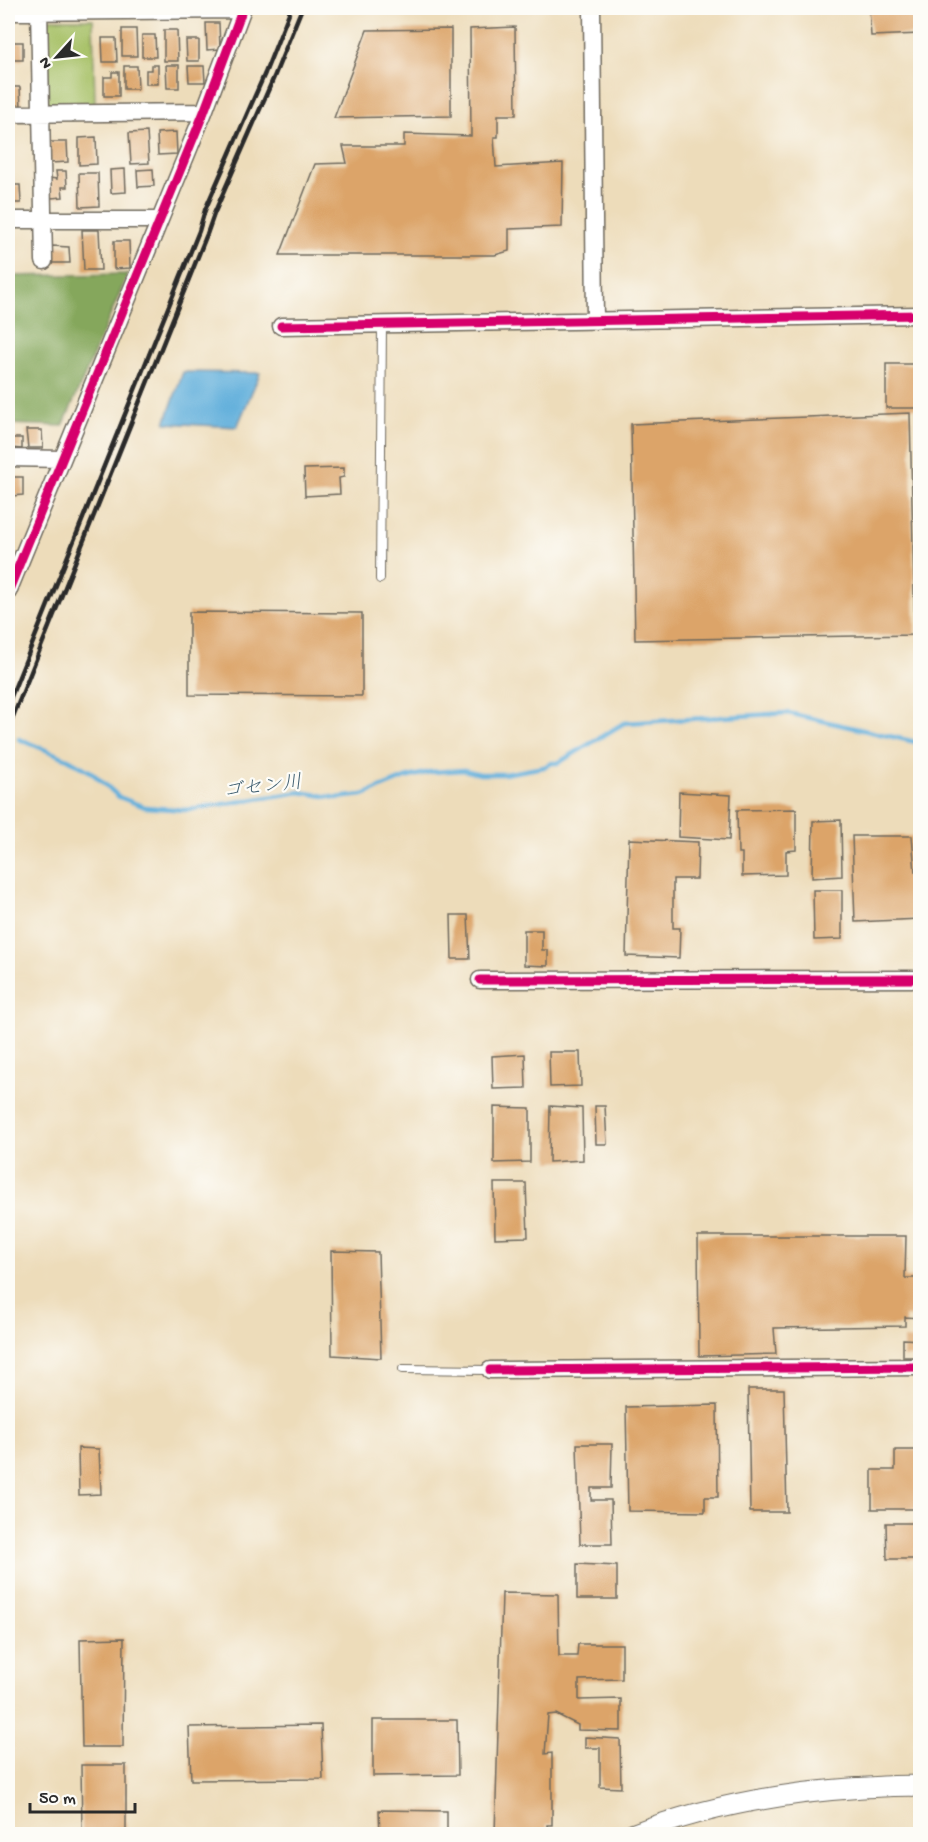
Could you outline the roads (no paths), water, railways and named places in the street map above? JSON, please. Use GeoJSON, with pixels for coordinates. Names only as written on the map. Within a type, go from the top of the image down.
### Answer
{"type":"FeatureCollection","features":[{"type":"Feature","properties":{"kind":"street"},"geometry":{"type":"LineString","coordinates":[[592,8],[596,321]]}},
{"type":"Feature","properties":{"kind":"street"},"geometry":{"type":"LineString","coordinates":[[8,12],[243,9],[204,112],[8,592]]}},
{"type":"Feature","properties":{"kind":"street"},"geometry":{"type":"LineString","coordinates":[[39,10],[44,261]]}},
{"type":"Feature","properties":{"kind":"street"},"geometry":{"type":"LineString","coordinates":[[8,114],[204,112]]}},
{"type":"Feature","properties":{"kind":"street"},"geometry":{"type":"LineString","coordinates":[[8,220],[159,220]]}},
{"type":"Feature","properties":{"kind":"street"},"geometry":{"type":"LineString","coordinates":[[281,326],[921,315]]}},
{"type":"Feature","properties":{"kind":"street"},"geometry":{"type":"LineString","coordinates":[[8,458],[62,459]]}},
{"type":"Feature","properties":{"kind":"street"},"geometry":{"type":"LineString","coordinates":[[480,980],[921,979]]}},
{"type":"Feature","properties":{"kind":"street"},"geometry":{"type":"LineString","coordinates":[[490,1370],[921,1367]]}},
{"type":"Feature","properties":{"kind":"street"},"geometry":{"type":"LineString","coordinates":[[633,1834],[688,1817],[768,1797],[904,1785],[921,1786]]}},
{"type":"Feature","properties":{"kind":"lane"},"geometry":{"type":"LineString","coordinates":[[380,579],[382,324]]}},
{"type":"Feature","properties":{"kind":"lane"},"geometry":{"type":"LineString","coordinates":[[403,1370],[490,1370]]}},
{"type":"Feature","properties":{"kind":"water"},"geometry":{"type":"Polygon","coordinates":[[[183,372],[260,373],[237,427],[165,423],[183,372]]]}},
{"type":"Feature","properties":{"kind":"waterway","name":"ゴセン川"},"geometry":{"type":"LineString","coordinates":[[19,739],[68,759],[91,772],[119,797],[145,807],[186,810],[300,792],[337,798],[363,795],[405,778],[430,772],[464,770],[480,774],[504,774],[544,767],[558,763],[624,723],[788,713],[920,743]]}},
{"type":"Feature","properties":{"kind":"railway"},"geometry":{"type":"LineString","coordinates":[[8,704],[199,231],[205,210],[291,8]]}},
{"type":"Feature","properties":{"kind":"railway"},"geometry":{"type":"LineString","coordinates":[[8,729],[214,214],[302,8]]}}]}
